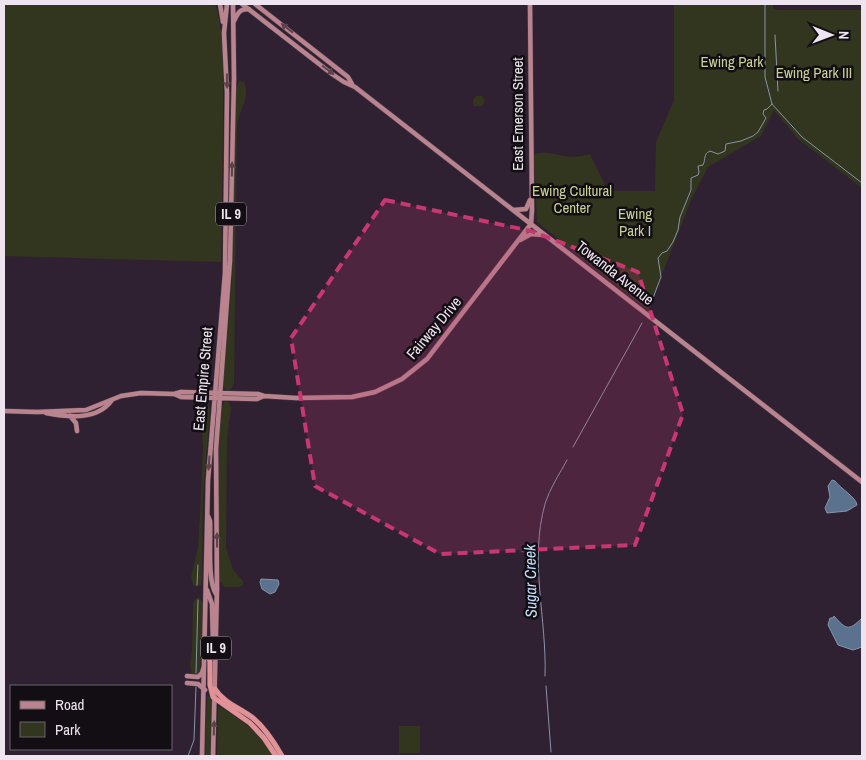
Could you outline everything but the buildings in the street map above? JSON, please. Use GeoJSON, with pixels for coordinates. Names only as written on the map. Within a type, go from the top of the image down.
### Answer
{"type":"FeatureCollection","features":[{"type":"Feature","properties":{"kind":"highway"},"geometry":{"type":"LineString","coordinates":[[206,642],[210,662],[210,691],[215,700],[250,723],[264,738],[276,756]]}},
{"type":"Feature","properties":{"kind":"highway"},"geometry":{"type":"LineString","coordinates":[[215,689],[224,699],[256,721],[282,756]]}},
{"type":"Feature","properties":{"kind":"main road","name":"IL 9"},"geometry":{"type":"LineString","coordinates":[[220,4],[224,33]]}},
{"type":"Feature","properties":{"kind":"main road","name":"East Empire Street"},"geometry":{"type":"LineString","coordinates":[[202,756],[206,660],[207,512],[214,395],[223,308],[225,249],[227,86],[224,33],[226,4]]}},
{"type":"Feature","properties":{"kind":"main road","name":"East Empire Street"},"geometry":{"type":"LineString","coordinates":[[213,756],[217,596],[216,449],[230,261],[234,78],[233,4]]}},
{"type":"Feature","properties":{"kind":"main road","name":"Towanda Avenue"},"geometry":{"type":"LineString","coordinates":[[242,4],[338,78],[352,84],[862,482]]}},
{"type":"Feature","properties":{"kind":"main road","name":"Towanda Avenue"},"geometry":{"type":"LineString","coordinates":[[255,4],[348,77],[352,84]]}},
{"type":"Feature","properties":{"kind":"main road","name":"East Emerson Street"},"geometry":{"type":"LineString","coordinates":[[530,4],[531,224]]}},
{"type":"Feature","properties":{"kind":"main road"},"geometry":{"type":"LineString","coordinates":[[233,23],[238,12],[243,9],[249,9]]}},
{"type":"Feature","properties":{"kind":"main road"},"geometry":{"type":"LineString","coordinates":[[513,210],[526,209],[532,194]]}},
{"type":"Feature","properties":{"kind":"main road","name":"Fairway Drive"},"geometry":{"type":"LineString","coordinates":[[4,411],[86,410],[113,399],[133,394],[174,394],[181,397],[258,394],[264,396],[325,398],[352,397],[375,392],[402,379],[431,355],[531,224]]}},
{"type":"Feature","properties":{"kind":"main road"},"geometry":{"type":"LineString","coordinates":[[519,240],[531,234],[544,235]]}},
{"type":"Feature","properties":{"kind":"main road","name":"Fairway Drive"},"geometry":{"type":"LineString","coordinates":[[37,412],[70,416],[87,415],[107,407],[113,399]]}},
{"type":"Feature","properties":{"kind":"main road"},"geometry":{"type":"LineString","coordinates":[[70,416],[76,423],[77,431]]}},
{"type":"Feature","properties":{"kind":"main road"},"geometry":{"type":"LineString","coordinates":[[207,512],[210,521],[212,585],[217,596]]}},
{"type":"Feature","properties":{"kind":"main road"},"geometry":{"type":"LineString","coordinates":[[206,589],[211,599],[213,646],[216,650]]}},
{"type":"Feature","properties":{"kind":"main road"},"geometry":{"type":"LineString","coordinates":[[187,676],[196,678],[201,675],[206,660]]}},
{"type":"Feature","properties":{"kind":"main road"},"geometry":{"type":"LineString","coordinates":[[187,683],[200,685],[205,690]]}},
{"type":"Feature","properties":{"kind":"highlighted area"},"geometry":{"type":"Polygon","coordinates":[[[385,200],[531,231],[638,272],[683,414],[635,545],[440,554],[315,486],[291,338],[385,200]]]}},
{"type":"Feature","properties":{"kind":"green space"},"geometry":{"type":"Polygon","coordinates":[[[4,4],[215,4],[222,40],[223,66],[221,262],[4,256],[4,4]]]}},
{"type":"Feature","properties":{"kind":"green space","name":"Ewing Park"},"geometry":{"type":"Polygon","coordinates":[[[674,4],[773,4],[773,9],[778,10],[862,10],[862,188],[798,139],[774,110],[761,136],[708,167],[692,198],[648,310],[537,222],[534,155],[547,153],[570,157],[590,154],[608,191],[655,191],[656,142],[674,100],[674,4]]]}},
{"type":"Feature","properties":{"kind":"green space"},"geometry":{"type":"Polygon","coordinates":[[[239,81],[244,82],[246,93],[237,125],[234,383],[228,391],[224,388],[223,384],[232,281],[236,89],[239,81]]]}},
{"type":"Feature","properties":{"kind":"green space"},"geometry":{"type":"Polygon","coordinates":[[[476,96],[482,96],[485,101],[482,106],[473,106],[473,100],[476,96]]]}},
{"type":"Feature","properties":{"kind":"green space"},"geometry":{"type":"Polygon","coordinates":[[[203,401],[208,402],[210,409],[203,496],[202,579],[201,585],[196,587],[193,585],[191,577],[198,547],[203,446],[200,409],[203,401]]]}},
{"type":"Feature","properties":{"kind":"green space"},"geometry":{"type":"Polygon","coordinates":[[[228,401],[231,408],[227,437],[226,548],[233,570],[243,581],[243,585],[240,587],[225,587],[219,580],[219,447],[221,407],[224,402],[228,401]]]}},
{"type":"Feature","properties":{"kind":"green space"},"geometry":{"type":"Polygon","coordinates":[[[199,597],[203,603],[200,672],[198,675],[194,675],[190,666],[193,604],[195,599],[199,597]]]}},
{"type":"Feature","properties":{"kind":"green space"},"geometry":{"type":"Polygon","coordinates":[[[207,695],[213,703],[211,756],[205,756],[207,695]]]}},
{"type":"Feature","properties":{"kind":"green space"},"geometry":{"type":"Polygon","coordinates":[[[218,706],[249,727],[268,747],[273,756],[217,756],[218,706]]]}},
{"type":"Feature","properties":{"kind":"green space"},"geometry":{"type":"Polygon","coordinates":[[[399,726],[420,726],[420,753],[399,753],[399,726]]]}},
{"type":"Feature","properties":{"kind":"water"},"geometry":{"type":"Polygon","coordinates":[[[832,480],[851,496],[857,505],[847,511],[827,513],[825,508],[830,497],[828,486],[832,480]]]}},
{"type":"Feature","properties":{"kind":"water"},"geometry":{"type":"Polygon","coordinates":[[[261,579],[278,580],[279,584],[275,592],[270,594],[262,589],[261,579]]]}},
{"type":"Feature","properties":{"kind":"water"},"geometry":{"type":"Polygon","coordinates":[[[834,616],[841,624],[847,627],[850,627],[862,618],[862,647],[853,650],[838,645],[828,625],[830,618],[834,616]]]}},
{"type":"Feature","properties":{"kind":"waterway","name":"Sugar Creek"},"geometry":{"type":"LineString","coordinates":[[765,4],[765,77],[772,104],[802,137],[862,183]]}},
{"type":"Feature","properties":{"kind":"waterway"},"geometry":{"type":"LineString","coordinates":[[775,35],[778,91]]}},
{"type":"Feature","properties":{"kind":"waterway","name":"Sugar Creek"},"geometry":{"type":"LineString","coordinates":[[650,306],[661,277],[658,258],[667,251],[673,242],[678,230],[680,217],[691,190],[691,178],[698,175],[698,166],[703,165],[708,152],[718,154],[725,151],[726,144],[741,141],[758,132],[766,118],[763,114],[764,110],[772,104]]}},
{"type":"Feature","properties":{"kind":"waterway","name":"Sugar Creek"},"geometry":{"type":"LineString","coordinates":[[573,447],[642,323]]}},
{"type":"Feature","properties":{"kind":"waterway","name":"Sugar Creek"},"geometry":{"type":"LineString","coordinates":[[545,676],[538,568],[540,525],[547,498],[567,460]]}},
{"type":"Feature","properties":{"kind":"waterway"},"geometry":{"type":"LineString","coordinates":[[197,585],[198,565]]}},
{"type":"Feature","properties":{"kind":"waterway"},"geometry":{"type":"LineString","coordinates":[[196,673],[198,600]]}},
{"type":"Feature","properties":{"kind":"waterway","name":"Sugar Creek"},"geometry":{"type":"LineString","coordinates":[[546,686],[551,752]]}},
{"type":"Feature","properties":{"kind":"waterway"},"geometry":{"type":"LineString","coordinates":[[188,756],[194,740],[196,687]]}},
{"type":"Feature","properties":{"kind":"park label","name":"Ewing Park III"},"geometry":{"type":"Point","coordinates":[814,73]}},
{"type":"Feature","properties":{"kind":"park label","name":"Ewing Cultural Center"},"geometry":{"type":"Point","coordinates":[572,200]}},
{"type":"Feature","properties":{"kind":"park label","name":"Ewing Park I"},"geometry":{"type":"Point","coordinates":[635,222]}}]}
